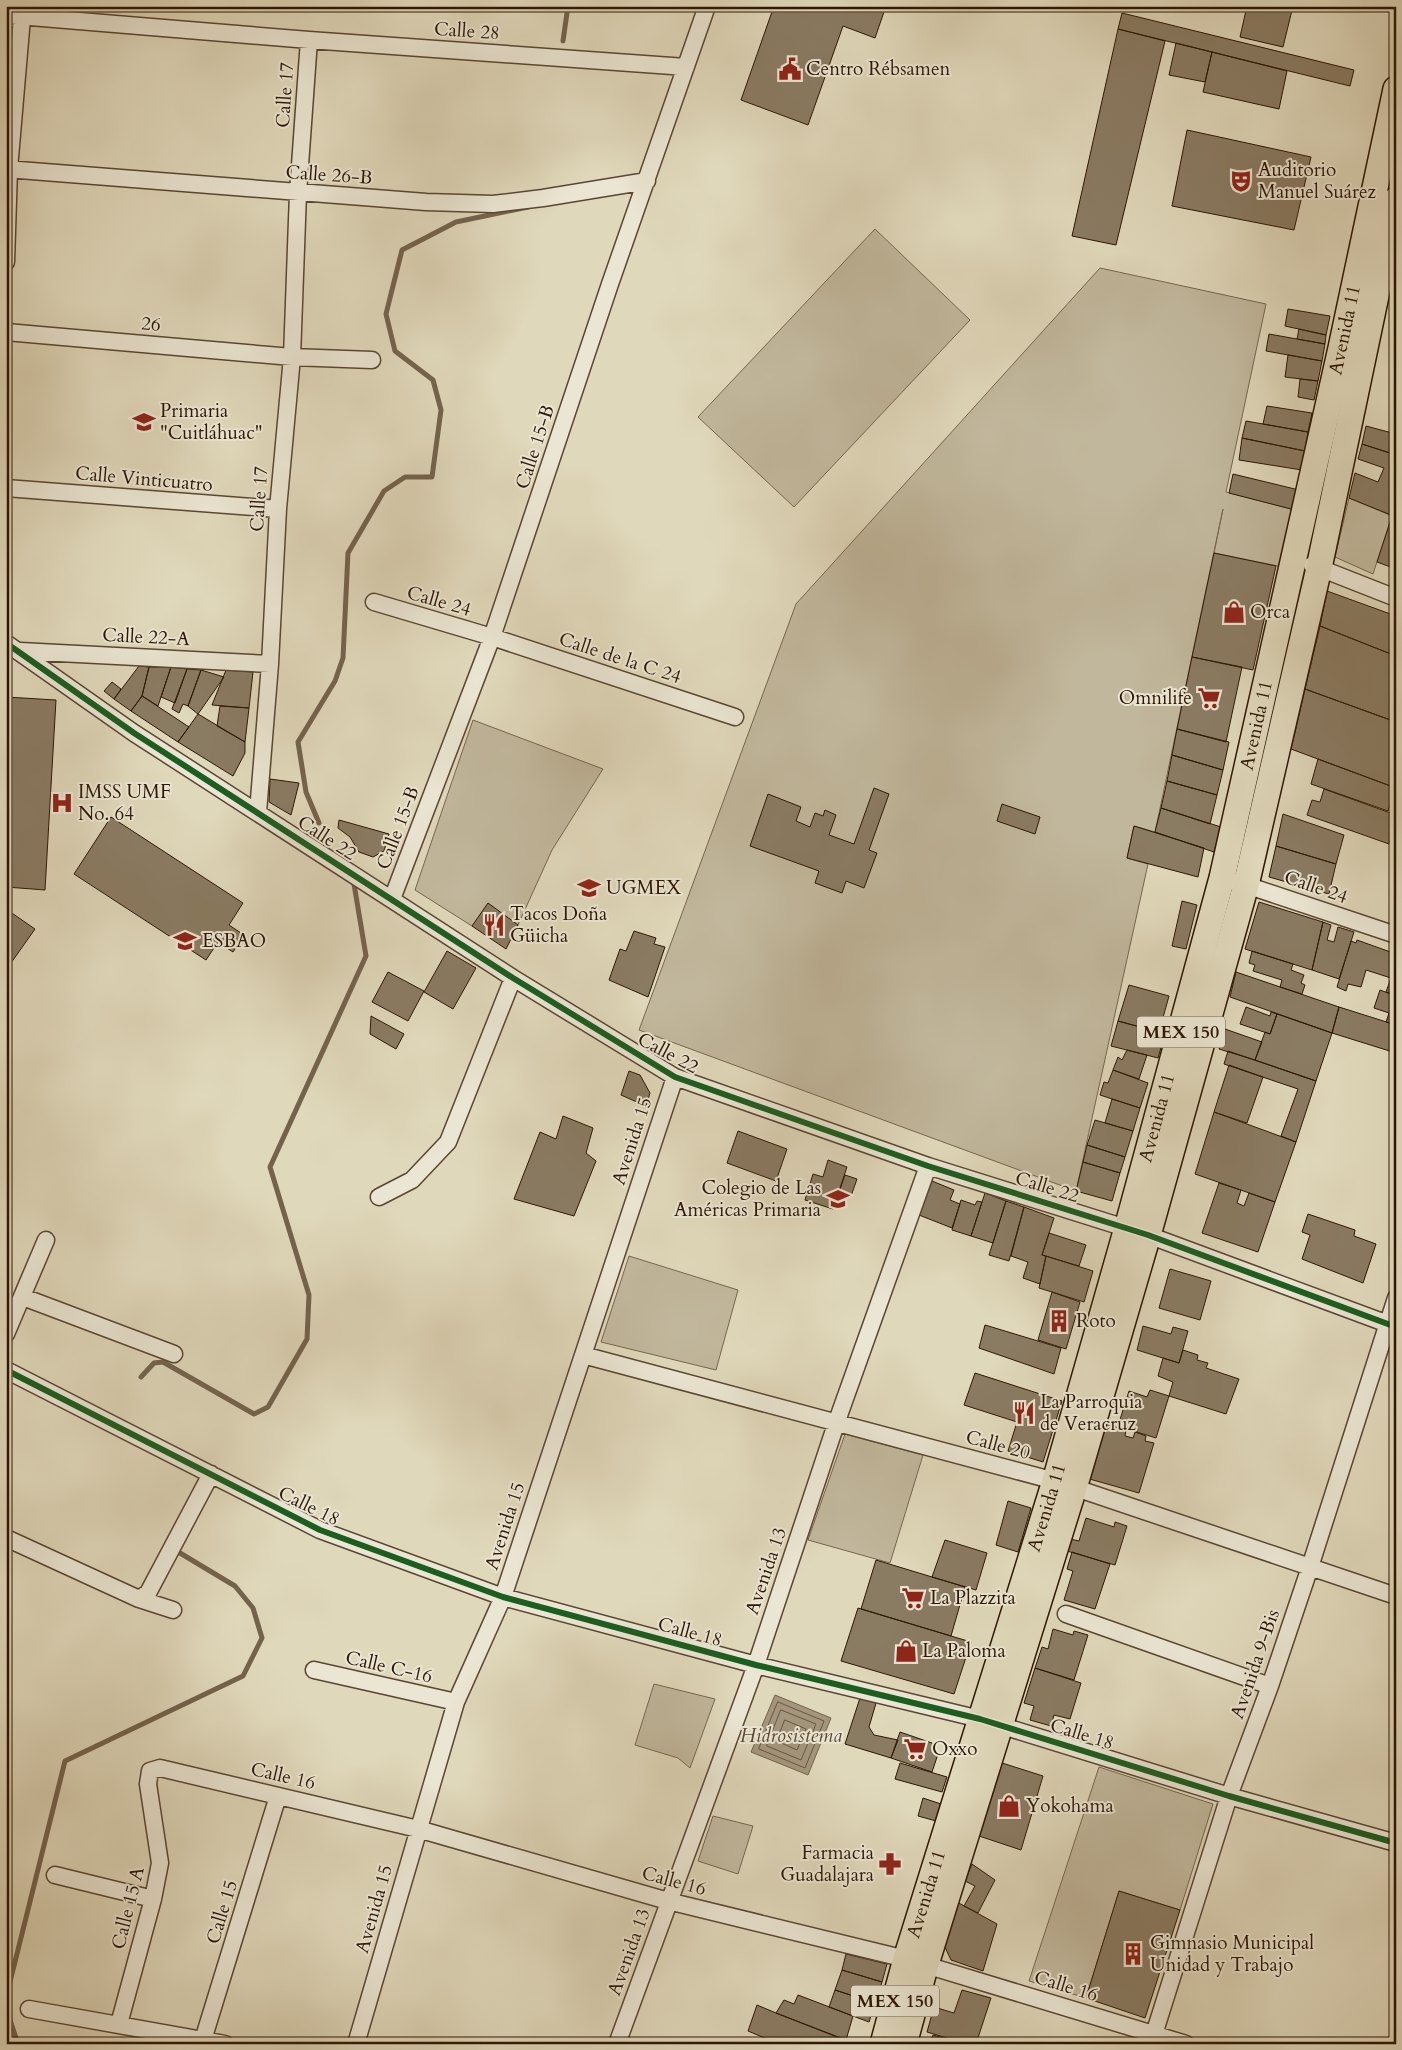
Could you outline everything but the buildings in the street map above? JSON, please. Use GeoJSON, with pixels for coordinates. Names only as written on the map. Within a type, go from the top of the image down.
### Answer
{"type":"FeatureCollection","features":[{"type":"Feature","properties":{"kind":"main road","name":"Avenida 11"},"geometry":{"type":"LineString","coordinates":[[883,2044],[916,1961],[1065,1484],[1182,1072],[1246,885],[1340,467],[1353,351],[1390,149],[1396,90]]}},
{"type":"Feature","properties":{"kind":"main road","name":"Avenida 11"},"geometry":{"type":"LineString","coordinates":[[1182,1072],[1222,878],[1316,460],[1353,351],[1396,200]]}},
{"type":"Feature","properties":{"kind":"main road"},"geometry":{"type":"LineString","coordinates":[[1316,460],[1340,467]]}},
{"type":"Feature","properties":{"kind":"main road"},"geometry":{"type":"LineString","coordinates":[[1269,670],[1293,677]]}},
{"type":"Feature","properties":{"kind":"main road","name":"Avenida 11"},"geometry":{"type":"LineString","coordinates":[[904,2044],[916,1961]]}},
{"type":"Feature","properties":{"kind":"street","name":"Calle 15-B"},"geometry":{"type":"LineString","coordinates":[[392,898],[492,637],[610,284],[707,6]]}},
{"type":"Feature","properties":{"kind":"street","name":"Calle 28"},"geometry":{"type":"LineString","coordinates":[[17,12],[309,40],[686,67]]}},
{"type":"Feature","properties":{"kind":"street"},"geometry":{"type":"LineString","coordinates":[[6,262],[7,169],[17,12]]}},
{"type":"Feature","properties":{"kind":"street","name":"Calle 17"},"geometry":{"type":"LineString","coordinates":[[258,812],[270,664],[278,509],[292,356],[298,193],[309,40]]}},
{"type":"Feature","properties":{"kind":"street","name":"Calle 26-B"},"geometry":{"type":"LineString","coordinates":[[7,169],[298,193],[426,202],[493,204],[647,181]]}},
{"type":"Feature","properties":{"kind":"street","name":"26"},"geometry":{"type":"LineString","coordinates":[[6,332],[292,356],[372,360]]}},
{"type":"Feature","properties":{"kind":"street","name":"Calle Vinticuatro"},"geometry":{"type":"LineString","coordinates":[[6,488],[278,509]]}},
{"type":"Feature","properties":{"kind":"street"},"geometry":{"type":"LineString","coordinates":[[1295,558],[1396,598]]}},
{"type":"Feature","properties":{"kind":"street","name":"Calle 24"},"geometry":{"type":"LineString","coordinates":[[374,602],[492,637]]}},
{"type":"Feature","properties":{"kind":"street","name":"Calle de la C 24"},"geometry":{"type":"LineString","coordinates":[[492,637],[736,717]]}},
{"type":"Feature","properties":{"kind":"street","name":"Calle 22-A"},"geometry":{"type":"LineString","coordinates":[[13,647],[270,664]]}},
{"type":"Feature","properties":{"kind":"street","name":"Calle 22"},"geometry":{"type":"LineString","coordinates":[[13,647],[134,733],[513,978],[674,1077],[928,1166],[1138,1232],[1392,1325]]}},
{"type":"Feature","properties":{"kind":"street","name":"Calle 24"},"geometry":{"type":"LineString","coordinates":[[1222,878],[1396,935]]}},
{"type":"Feature","properties":{"kind":"street"},"geometry":{"type":"LineString","coordinates":[[379,1198],[412,1180],[448,1142],[513,978]]}},
{"type":"Feature","properties":{"kind":"street","name":"Avenida 15"},"geometry":{"type":"LineString","coordinates":[[356,2044],[456,1702],[503,1597],[674,1077]]}},
{"type":"Feature","properties":{"kind":"street","name":"Avenida 13"},"geometry":{"type":"LineString","coordinates":[[617,2044],[756,1665],[837,1422],[928,1166]]}},
{"type":"Feature","properties":{"kind":"street"},"geometry":{"type":"LineString","coordinates":[[6,1334],[46,1240]]}},
{"type":"Feature","properties":{"kind":"street"},"geometry":{"type":"LineString","coordinates":[[23,1296],[174,1354]]}},
{"type":"Feature","properties":{"kind":"street","name":"Avenida 9-Bis"},"geometry":{"type":"LineString","coordinates":[[1153,2039],[1229,1796],[1270,1686],[1392,1325],[1396,1298]]}},
{"type":"Feature","properties":{"kind":"street","name":"Calle 20"},"geometry":{"type":"LineString","coordinates":[[584,1355],[1065,1484],[1396,1596]]}},
{"type":"Feature","properties":{"kind":"street","name":"Calle 18"},"geometry":{"type":"LineString","coordinates":[[6,1370],[320,1530],[503,1597],[756,1665],[990,1722],[1229,1796],[1396,1843]]}},
{"type":"Feature","properties":{"kind":"street"},"geometry":{"type":"LineString","coordinates":[[139,1600],[148,1593],[211,1474]]}},
{"type":"Feature","properties":{"kind":"street"},"geometry":{"type":"LineString","coordinates":[[6,1538],[139,1600],[173,1610]]}},
{"type":"Feature","properties":{"kind":"street"},"geometry":{"type":"LineString","coordinates":[[1066,1614],[1270,1686]]}},
{"type":"Feature","properties":{"kind":"street","name":"Calle C-16"},"geometry":{"type":"LineString","coordinates":[[314,1670],[456,1702]]}},
{"type":"Feature","properties":{"kind":"street","name":"Calle 16"},"geometry":{"type":"LineString","coordinates":[[150,1771],[160,1768],[418,1829],[668,1902],[916,1961],[1153,2039],[1186,2044]]}},
{"type":"Feature","properties":{"kind":"street","name":"Calle 15 A"},"geometry":{"type":"LineString","coordinates":[[119,2024],[153,1899],[160,1863],[148,1784],[150,1771]]}},
{"type":"Feature","properties":{"kind":"street","name":"Calle 15"},"geometry":{"type":"LineString","coordinates":[[204,2040],[278,1796]]}},
{"type":"Feature","properties":{"kind":"street"},"geometry":{"type":"LineString","coordinates":[[55,1874],[153,1899]]}},
{"type":"Feature","properties":{"kind":"street"},"geometry":{"type":"LineString","coordinates":[[30,2009],[225,2044]]}},
{"type":"Feature","properties":{"kind":"shaded area"},"geometry":{"type":"Polygon","coordinates":[[[875,229],[970,320],[794,507],[698,417],[875,229]]]}},
{"type":"Feature","properties":{"kind":"shaded area"},"geometry":{"type":"Polygon","coordinates":[[[1100,268],[1266,304],[1226,492],[1295,510],[1283,567],[1214,553],[1223,509],[1155,832],[1134,826],[1127,858],[1148,864],[1076,1191],[639,1030],[796,604],[1100,268]]]}},
{"type":"Feature","properties":{"kind":"shaded area"},"geometry":{"type":"Polygon","coordinates":[[[1349,498],[1392,516],[1373,574],[1335,557],[1349,498]]]}},
{"type":"Feature","properties":{"kind":"shaded area"},"geometry":{"type":"Polygon","coordinates":[[[473,720],[603,769],[552,850],[518,925],[472,926],[415,890],[473,720]]]}},
{"type":"Feature","properties":{"kind":"shaded area"},"geometry":{"type":"Polygon","coordinates":[[[629,1256],[738,1290],[716,1370],[601,1342],[629,1256]]]}},
{"type":"Feature","properties":{"kind":"shaded area"},"geometry":{"type":"Polygon","coordinates":[[[845,1434],[923,1455],[890,1563],[808,1540],[845,1434]]]}},
{"type":"Feature","properties":{"kind":"shaded area"},"geometry":{"type":"Polygon","coordinates":[[[654,1684],[715,1699],[690,1768],[678,1758],[635,1745],[654,1684]]]}},
{"type":"Feature","properties":{"kind":"shaded area"},"geometry":{"type":"Polygon","coordinates":[[[1099,1767],[1213,1804],[1180,1910],[1119,1891],[1086,1998],[1029,1981],[1099,1767]]]}},
{"type":"Feature","properties":{"kind":"shaded area"},"geometry":{"type":"Polygon","coordinates":[[[713,1816],[753,1826],[738,1874],[698,1861],[713,1816]]]}},
{"type":"Feature","properties":{"kind":"water","name":"Hidrosistema"},"geometry":{"type":"Polygon","coordinates":[[[775,1695],[831,1718],[808,1775],[751,1752],[775,1695]]]}},
{"type":"Feature","properties":{"kind":"waterway"},"geometry":{"type":"LineString","coordinates":[[563,41],[568,6]]}},
{"type":"Feature","properties":{"kind":"waterway"},"geometry":{"type":"LineString","coordinates":[[319,823],[306,792],[298,742],[335,681],[343,658],[348,553],[384,491],[405,477],[432,477],[441,410],[433,380],[395,351],[386,314],[402,250],[456,222],[528,207]]}},
{"type":"Feature","properties":{"kind":"waterway"},"geometry":{"type":"LineString","coordinates":[[141,1377],[154,1363],[163,1362],[254,1414],[268,1407],[307,1339],[309,1295],[270,1167],[366,956],[354,884]]}},
{"type":"Feature","properties":{"kind":"waterway"},"geometry":{"type":"LineString","coordinates":[[6,1998],[65,1761],[243,1676],[262,1638],[253,1608],[235,1586],[175,1550]]}},
{"type":"Feature","properties":{"kind":"waterway"},"geometry":{"type":"LineString","coordinates":[[6,2008],[18,2044]]}},
{"type":"Feature","properties":{"kind":"cycle path"},"geometry":{"type":"LineString","coordinates":[[6,643],[134,733],[513,978],[675,1077],[928,1166],[1148,1235],[1396,1327]]}},
{"type":"Feature","properties":{"kind":"cycle path"},"geometry":{"type":"LineString","coordinates":[[6,1370],[320,1530],[503,1597],[756,1665],[980,1719],[1229,1796],[1396,1843]]}},
{"type":"Feature","properties":{"kind":"place","name":"Centro Rébsamen"},"geometry":{"type":"Point","coordinates":[790,69]}},
{"type":"Feature","properties":{"kind":"place","name":"Auditorio Manuel Suárez"},"geometry":{"type":"Point","coordinates":[1241,181]}},
{"type":"Feature","properties":{"kind":"place","name":"Primaria \"Cuitláhuac\""},"geometry":{"type":"Point","coordinates":[144,422]}},
{"type":"Feature","properties":{"kind":"place","name":"Orca"},"geometry":{"type":"Point","coordinates":[1234,612]}},
{"type":"Feature","properties":{"kind":"place","name":"Omnilife"},"geometry":{"type":"Point","coordinates":[1209,698]}},
{"type":"Feature","properties":{"kind":"place","name":"IMSS UMF No. 64"},"geometry":{"type":"Point","coordinates":[62,803]}},
{"type":"Feature","properties":{"kind":"place","name":"UGMEX"},"geometry":{"type":"Point","coordinates":[589,888]}},
{"type":"Feature","properties":{"kind":"place","name":"Tacos Doña Güicha"},"geometry":{"type":"Point","coordinates":[494,925]}},
{"type":"Feature","properties":{"kind":"place","name":"ESBAO"},"geometry":{"type":"Point","coordinates":[185,941]}},
{"type":"Feature","properties":{"kind":"place","name":"Colegio de Las Américas Primaria"},"geometry":{"type":"Point","coordinates":[838,1199]}},
{"type":"Feature","properties":{"kind":"place","name":"Roto"},"geometry":{"type":"Point","coordinates":[1059,1321]}},
{"type":"Feature","properties":{"kind":"place","name":"La Parroquia de Veracruz"},"geometry":{"type":"Point","coordinates":[1024,1413]}},
{"type":"Feature","properties":{"kind":"place","name":"La Plazzita"},"geometry":{"type":"Point","coordinates":[913,1598]}},
{"type":"Feature","properties":{"kind":"place","name":"La Paloma"},"geometry":{"type":"Point","coordinates":[906,1651]}},
{"type":"Feature","properties":{"kind":"place","name":"Oxxo"},"geometry":{"type":"Point","coordinates":[915,1749]}},
{"type":"Feature","properties":{"kind":"place","name":"Yokohama"},"geometry":{"type":"Point","coordinates":[1009,1806]}},
{"type":"Feature","properties":{"kind":"place","name":"Farmacia Guadalajara"},"geometry":{"type":"Point","coordinates":[890,1864]}},
{"type":"Feature","properties":{"kind":"place","name":"Gimnasio Municipal Unidad y Trabajo"},"geometry":{"type":"Point","coordinates":[1133,1954]}}]}
